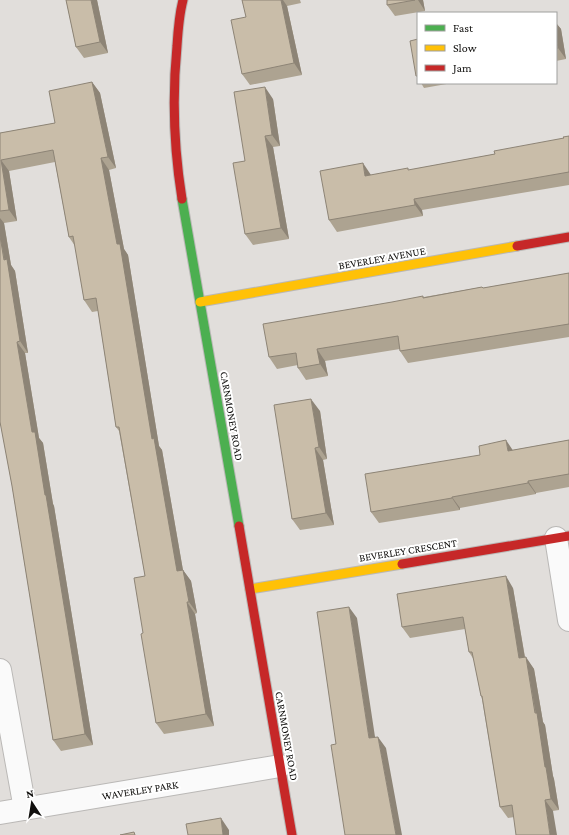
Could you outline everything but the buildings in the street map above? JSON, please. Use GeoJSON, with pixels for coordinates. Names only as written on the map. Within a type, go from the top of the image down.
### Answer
{"type":"FeatureCollection","features":[{"type":"Feature","properties":{"kind":"street","name":"CARNMONEY ROAD"},"geometry":{"type":"LineString","coordinates":[[183,0],[180,12],[174,73],[174,128],[180,186],[292,835]]}},
{"type":"Feature","properties":{"kind":"street","name":"BEVERLEY AVENUE"},"geometry":{"type":"LineString","coordinates":[[200,302],[569,238]]}},
{"type":"Feature","properties":{"kind":"street","name":"BEVERLEY CRESCENT"},"geometry":{"type":"LineString","coordinates":[[250,589],[562,537]]}},
{"type":"Feature","properties":{"kind":"street"},"geometry":{"type":"LineString","coordinates":[[562,537],[569,620]]}},
{"type":"Feature","properties":{"kind":"street"},"geometry":{"type":"LineString","coordinates":[[0,670],[25,809]]}},
{"type":"Feature","properties":{"kind":"street","name":"WAVERLEY PARK"},"geometry":{"type":"LineString","coordinates":[[0,813],[280,766]]}},
{"type":"Feature","properties":{"kind":"traffic: fast"},"geometry":{"type":"LineString","coordinates":[[182,199],[239,526]]}},
{"type":"Feature","properties":{"kind":"traffic: slow"},"geometry":{"type":"LineString","coordinates":[[200,302],[517,246]]}},
{"type":"Feature","properties":{"kind":"traffic: slow"},"geometry":{"type":"LineString","coordinates":[[250,589],[402,564]]}},
{"type":"Feature","properties":{"kind":"traffic: jam"},"geometry":{"type":"LineString","coordinates":[[182,199],[177,161],[174,104],[178,28],[183,0]]}},
{"type":"Feature","properties":{"kind":"traffic: jam"},"geometry":{"type":"LineString","coordinates":[[517,246],[569,237]]}},
{"type":"Feature","properties":{"kind":"traffic: jam"},"geometry":{"type":"LineString","coordinates":[[239,526],[292,835]]}},
{"type":"Feature","properties":{"kind":"traffic: jam"},"geometry":{"type":"LineString","coordinates":[[402,564],[569,536]]}}]}
